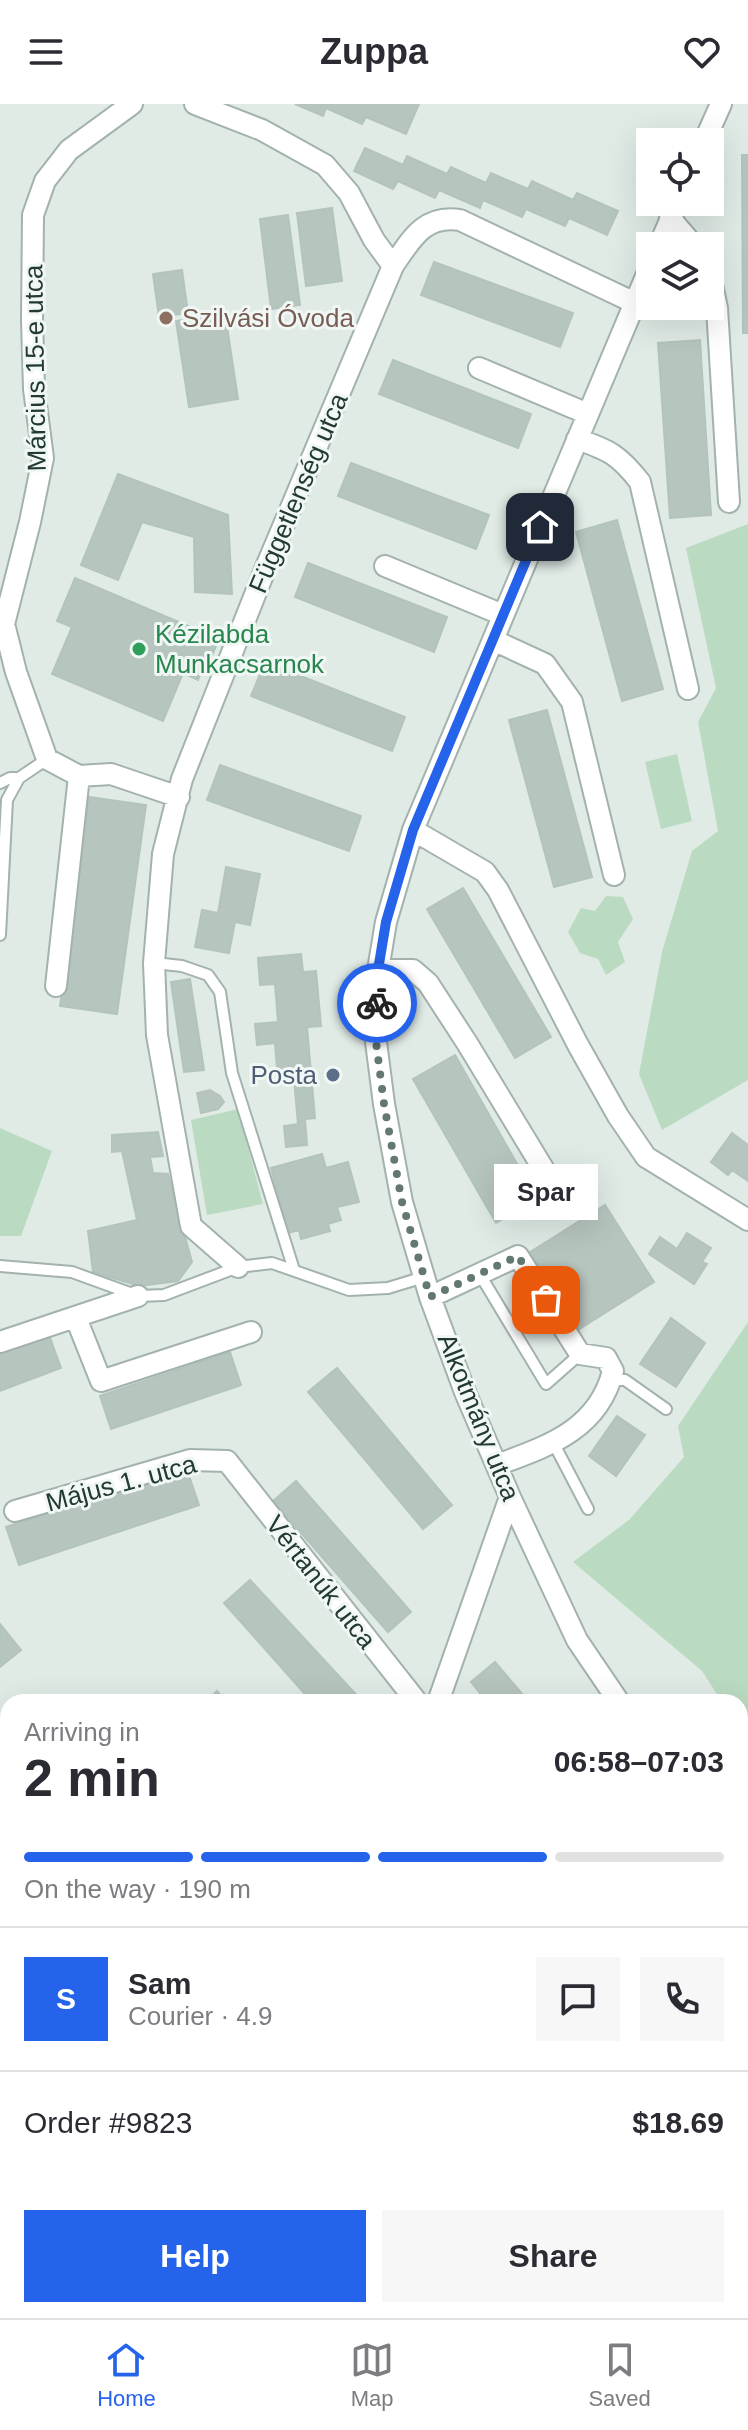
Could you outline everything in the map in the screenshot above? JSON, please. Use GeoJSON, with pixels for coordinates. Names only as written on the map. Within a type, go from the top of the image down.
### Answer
{"type":"FeatureCollection","features":[{"type":"Feature","properties":{"kind":"street","name":"Március 15-e utca"},"geometry":{"type":"LineString","coordinates":[[47,759],[16,672],[4,624],[43,458],[34,389],[33,215],[45,181],[69,150],[132,104]]}},
{"type":"Feature","properties":{"kind":"street"},"geometry":{"type":"LineString","coordinates":[[195,104],[262,130],[325,165],[349,193],[374,240],[393,266]]}},
{"type":"Feature","properties":{"kind":"street"},"geometry":{"type":"LineString","coordinates":[[710,128],[721,104]]}},
{"type":"Feature","properties":{"kind":"street","name":"Függetlenség utca"},"geometry":{"type":"LineString","coordinates":[[238,1267],[191,1226],[157,1035],[154,963],[163,854],[182,779],[266,567],[393,266],[415,235],[427,225],[447,218],[460,220],[635,303]]}},
{"type":"Feature","properties":{"kind":"street","name":"Alkotmány utca"},"geometry":{"type":"LineString","coordinates":[[614,1694],[577,1640],[510,1497],[465,1392],[427,1287],[402,1202],[375,1034],[378,970],[386,922],[413,830],[635,303]]}},
{"type":"Feature","properties":{"kind":"street"},"geometry":{"type":"LineString","coordinates":[[718,320],[729,502]]}},
{"type":"Feature","properties":{"kind":"street"},"geometry":{"type":"LineString","coordinates":[[479,368],[588,414]]}},
{"type":"Feature","properties":{"kind":"street"},"geometry":{"type":"LineString","coordinates":[[577,439],[607,449],[626,464],[640,482],[688,689]]}},
{"type":"Feature","properties":{"kind":"street"},"geometry":{"type":"LineString","coordinates":[[385,566],[503,615]]}},
{"type":"Feature","properties":{"kind":"street"},"geometry":{"type":"LineString","coordinates":[[493,640],[545,664],[572,702],[614,875]]}},
{"type":"Feature","properties":{"kind":"street"},"geometry":{"type":"LineString","coordinates":[[47,759],[79,776],[111,774],[179,797]]}},
{"type":"Feature","properties":{"kind":"street"},"geometry":{"type":"LineString","coordinates":[[56,986],[79,776]]}},
{"type":"Feature","properties":{"kind":"street"},"geometry":{"type":"LineString","coordinates":[[413,830],[485,872],[498,890],[578,1045],[618,1116],[646,1157],[748,1220]]}},
{"type":"Feature","properties":{"kind":"street"},"geometry":{"type":"LineString","coordinates":[[378,970],[413,970],[428,983],[561,1198]]}},
{"type":"Feature","properties":{"kind":"street"},"geometry":{"type":"LineString","coordinates":[[427,1287],[479,1273],[518,1256],[580,1354],[606,1358],[613,1371],[608,1391],[584,1422],[554,1444],[497,1465]]}},
{"type":"Feature","properties":{"kind":"street"},"geometry":{"type":"LineString","coordinates":[[0,1342],[138,1296]]}},
{"type":"Feature","properties":{"kind":"street"},"geometry":{"type":"LineString","coordinates":[[76,1318],[101,1381],[251,1332]]}},
{"type":"Feature","properties":{"kind":"street","name":"Május 1. utca"},"geometry":{"type":"LineString","coordinates":[[15,1511],[190,1460],[227,1461]]}},
{"type":"Feature","properties":{"kind":"street","name":"Vértanúk utca"},"geometry":{"type":"LineString","coordinates":[[227,1461],[411,1694]]}},
{"type":"Feature","properties":{"kind":"street"},"geometry":{"type":"LineString","coordinates":[[441,1694],[510,1497]]}},
{"type":"Feature","properties":{"kind":"lane"},"geometry":{"type":"LineString","coordinates":[[0,935],[7,800],[19,778],[47,759]]}},
{"type":"Feature","properties":{"kind":"lane"},"geometry":{"type":"LineString","coordinates":[[0,783],[19,778]]}},
{"type":"Feature","properties":{"kind":"lane"},"geometry":{"type":"LineString","coordinates":[[154,963],[182,966],[208,975],[220,992],[232,1073],[294,1270]]}},
{"type":"Feature","properties":{"kind":"lane"},"geometry":{"type":"LineString","coordinates":[[0,1266],[72,1272],[138,1296],[164,1295],[238,1267],[272,1263],[349,1290],[427,1287]]}},
{"type":"Feature","properties":{"kind":"lane"},"geometry":{"type":"LineString","coordinates":[[479,1273],[546,1384],[580,1354]]}},
{"type":"Feature","properties":{"kind":"lane"},"geometry":{"type":"LineString","coordinates":[[611,1380],[625,1380],[666,1409]]}},
{"type":"Feature","properties":{"kind":"lane"},"geometry":{"type":"LineString","coordinates":[[554,1444],[588,1509]]}},
{"type":"Feature","properties":{"kind":"green space"},"geometry":{"type":"Polygon","coordinates":[[[748,524],[748,1080],[662,1130],[639,1074],[662,952],[692,851],[718,831],[698,722],[716,688],[686,548],[748,524]]]}},
{"type":"Feature","properties":{"kind":"green space"},"geometry":{"type":"Polygon","coordinates":[[[677,754],[692,821],[661,829],[645,762],[677,754]]]}},
{"type":"Feature","properties":{"kind":"green space"},"geometry":{"type":"Polygon","coordinates":[[[606,896],[623,897],[633,919],[618,942],[625,962],[606,975],[598,959],[580,953],[568,932],[581,908],[595,911],[606,896]]]}},
{"type":"Feature","properties":{"kind":"green space"},"geometry":{"type":"Polygon","coordinates":[[[238,1109],[263,1204],[207,1215],[191,1120],[238,1109]]]}},
{"type":"Feature","properties":{"kind":"green space"},"geometry":{"type":"Polygon","coordinates":[[[0,1128],[52,1151],[21,1236],[0,1236],[0,1128]]]}},
{"type":"Feature","properties":{"kind":"green space"},"geometry":{"type":"Polygon","coordinates":[[[748,1322],[748,1694],[717,1694],[702,1671],[573,1562],[629,1520],[684,1457],[678,1426],[748,1322]]]}},
{"type":"Feature","properties":{"kind":"building"},"geometry":{"type":"Polygon","coordinates":[[[295,104],[419,104],[406,134],[366,117],[362,124],[326,108],[323,116],[295,104]]]}},
{"type":"Feature","properties":{"kind":"building"},"geometry":{"type":"Polygon","coordinates":[[[365,148],[403,165],[407,156],[447,174],[451,167],[486,183],[491,173],[528,189],[532,181],[573,200],[577,193],[618,211],[607,235],[569,218],[565,226],[526,209],[522,217],[483,200],[480,208],[439,190],[435,198],[398,181],[393,189],[354,171],[365,148]]]}},
{"type":"Feature","properties":{"kind":"building"},"geometry":{"type":"Polygon","coordinates":[[[742,155],[748,155],[748,333],[743,333],[742,155]]]}},
{"type":"Feature","properties":{"kind":"building"},"geometry":{"type":"Polygon","coordinates":[[[332,208],[342,281],[306,286],[297,213],[332,208]]]}},
{"type":"Feature","properties":{"kind":"building"},"geometry":{"type":"Polygon","coordinates":[[[288,215],[300,305],[271,309],[260,219],[288,215]]]}},
{"type":"Feature","properties":{"kind":"building"},"geometry":{"type":"Polygon","coordinates":[[[434,262],[573,313],[560,347],[421,295],[434,262]]]}},
{"type":"Feature","properties":{"kind":"building"},"geometry":{"type":"Polygon","coordinates":[[[182,270],[188,313],[159,317],[153,274],[182,270]]]}},
{"type":"Feature","properties":{"kind":"building"},"geometry":{"type":"Polygon","coordinates":[[[225,313],[238,399],[189,407],[176,321],[225,313]]]}},
{"type":"Feature","properties":{"kind":"building"},"geometry":{"type":"Polygon","coordinates":[[[700,340],[711,515],[670,518],[658,343],[700,340]]]}},
{"type":"Feature","properties":{"kind":"building"},"geometry":{"type":"Polygon","coordinates":[[[393,360],[531,414],[518,448],[379,394],[393,360]]]}},
{"type":"Feature","properties":{"kind":"building"},"geometry":{"type":"Polygon","coordinates":[[[351,463],[489,515],[476,549],[338,496],[351,463]]]}},
{"type":"Feature","properties":{"kind":"building"},"geometry":{"type":"Polygon","coordinates":[[[118,474],[228,515],[232,594],[195,592],[194,537],[142,522],[118,580],[81,565],[118,474]]]}},
{"type":"Feature","properties":{"kind":"building"},"geometry":{"type":"Polygon","coordinates":[[[617,520],[663,689],[622,701],[576,532],[617,520]]]}},
{"type":"Feature","properties":{"kind":"building"},"geometry":{"type":"Polygon","coordinates":[[[308,563],[447,617],[434,652],[295,597],[308,563]]]}},
{"type":"Feature","properties":{"kind":"building","name":"Kézilabda Munkacsarnok"},"geometry":{"type":"Polygon","coordinates":[[[75,578],[219,639],[198,680],[183,673],[163,721],[52,674],[72,627],[57,621],[75,578]]]}},
{"type":"Feature","properties":{"kind":"building"},"geometry":{"type":"Polygon","coordinates":[[[265,662],[405,717],[392,751],[251,696],[265,662]]]}},
{"type":"Feature","properties":{"kind":"building"},"geometry":{"type":"Polygon","coordinates":[[[547,710],[592,877],[554,887],[509,720],[547,710]]]}},
{"type":"Feature","properties":{"kind":"building"},"geometry":{"type":"Polygon","coordinates":[[[220,765],[361,816],[349,851],[207,800],[220,765]]]}},
{"type":"Feature","properties":{"kind":"building"},"geometry":{"type":"Polygon","coordinates":[[[89,797],[146,805],[117,1014],[60,1006],[89,797]]]}},
{"type":"Feature","properties":{"kind":"building"},"geometry":{"type":"Polygon","coordinates":[[[226,867],[260,874],[250,925],[235,922],[229,953],[195,947],[202,910],[218,913],[226,867]]]}},
{"type":"Feature","properties":{"kind":"building"},"geometry":{"type":"Polygon","coordinates":[[[463,888],[551,1037],[515,1058],[427,909],[463,888]]]}},
{"type":"Feature","properties":{"kind":"building"},"geometry":{"type":"Polygon","coordinates":[[[301,954],[303,972],[316,971],[321,1026],[307,1027],[315,1118],[305,1119],[307,1145],[286,1147],[284,1126],[298,1124],[294,1080],[278,1081],[275,1043],[257,1045],[255,1024],[278,1022],[275,984],[260,985],[258,958],[301,954]]]}},
{"type":"Feature","properties":{"kind":"building"},"geometry":{"type":"Polygon","coordinates":[[[190,979],[204,1070],[184,1072],[171,982],[190,979]]]}},
{"type":"Feature","properties":{"kind":"building"},"geometry":{"type":"Polygon","coordinates":[[[455,1055],[537,1199],[496,1223],[413,1079],[455,1055]]]}},
{"type":"Feature","properties":{"kind":"building"},"geometry":{"type":"Polygon","coordinates":[[[210,1090],[224,1102],[218,1109],[201,1113],[197,1093],[210,1090]]]}},
{"type":"Feature","properties":{"kind":"building"},"geometry":{"type":"Polygon","coordinates":[[[158,1132],[163,1156],[150,1157],[153,1173],[168,1174],[192,1262],[178,1281],[139,1286],[93,1272],[88,1231],[137,1220],[122,1151],[112,1152],[112,1135],[158,1132]]]}},
{"type":"Feature","properties":{"kind":"building"},"geometry":{"type":"Polygon","coordinates":[[[732,1133],[748,1145],[748,1181],[732,1170],[728,1175],[711,1162],[732,1133]]]}},
{"type":"Feature","properties":{"kind":"building"},"geometry":{"type":"Polygon","coordinates":[[[322,1154],[326,1168],[348,1162],[359,1202],[337,1207],[341,1220],[328,1224],[330,1231],[301,1239],[299,1230],[288,1233],[271,1168],[322,1154]]]}},
{"type":"Feature","properties":{"kind":"building"},"geometry":{"type":"Polygon","coordinates":[[[605,1205],[654,1282],[576,1331],[527,1254],[605,1205]]]}},
{"type":"Feature","properties":{"kind":"building"},"geometry":{"type":"Polygon","coordinates":[[[687,1233],[711,1248],[702,1262],[707,1264],[694,1284],[649,1254],[660,1237],[677,1249],[687,1233]]]}},
{"type":"Feature","properties":{"kind":"building"},"geometry":{"type":"Polygon","coordinates":[[[671,1318],[705,1343],[676,1387],[640,1364],[671,1318]]]}},
{"type":"Feature","properties":{"kind":"building"},"geometry":{"type":"Polygon","coordinates":[[[49,1335],[61,1368],[0,1391],[0,1353],[49,1335]]]}},
{"type":"Feature","properties":{"kind":"building"},"geometry":{"type":"Polygon","coordinates":[[[230,1352],[241,1385],[111,1429],[100,1396],[230,1352]]]}},
{"type":"Feature","properties":{"kind":"building"},"geometry":{"type":"Polygon","coordinates":[[[337,1368],[452,1505],[423,1529],[308,1392],[337,1368]]]}},
{"type":"Feature","properties":{"kind":"building"},"geometry":{"type":"Polygon","coordinates":[[[617,1416],[645,1435],[616,1476],[589,1456],[617,1416]]]}},
{"type":"Feature","properties":{"kind":"building"},"geometry":{"type":"Polygon","coordinates":[[[186,1467],[199,1505],[19,1565],[6,1527],[186,1467]]]}},
{"type":"Feature","properties":{"kind":"building"},"geometry":{"type":"Polygon","coordinates":[[[296,1481],[411,1612],[388,1632],[273,1501],[296,1481]]]}},
{"type":"Feature","properties":{"kind":"building"},"geometry":{"type":"Polygon","coordinates":[[[250,1580],[356,1694],[305,1694],[224,1603],[250,1580]]]}},
{"type":"Feature","properties":{"kind":"building"},"geometry":{"type":"Polygon","coordinates":[[[0,1624],[21,1650],[0,1667],[0,1624]]]}},
{"type":"Feature","properties":{"kind":"building"},"geometry":{"type":"Polygon","coordinates":[[[495,1662],[522,1694],[481,1694],[471,1682],[495,1662]]]}},
{"type":"Feature","properties":{"kind":"way so far"},"geometry":{"type":"LineString","coordinates":[[377,1003],[375,1034],[384,1104],[402,1202],[430,1297],[518,1256],[546,1300]]}},
{"type":"Feature","properties":{"kind":"place","name":"Szilvási Óvoda"},"geometry":{"type":"Point","coordinates":[166,318]}},
{"type":"Feature","properties":{"kind":"place","name":"Kézilabda Munkacsarnok"},"geometry":{"type":"Point","coordinates":[139,649]}},
{"type":"Feature","properties":{"kind":"place","name":"Posta"},"geometry":{"type":"Point","coordinates":[333,1075]}},
{"type":"Feature","properties":{"kind":"place","name":"Spar"},"geometry":{"type":"Point","coordinates":[546,1300]}},
{"type":"Feature","properties":{"kind":"route"},"geometry":{"type":"LineString","coordinates":[[377,1003],[378,970],[386,922],[413,830],[540,527]]}}]}
